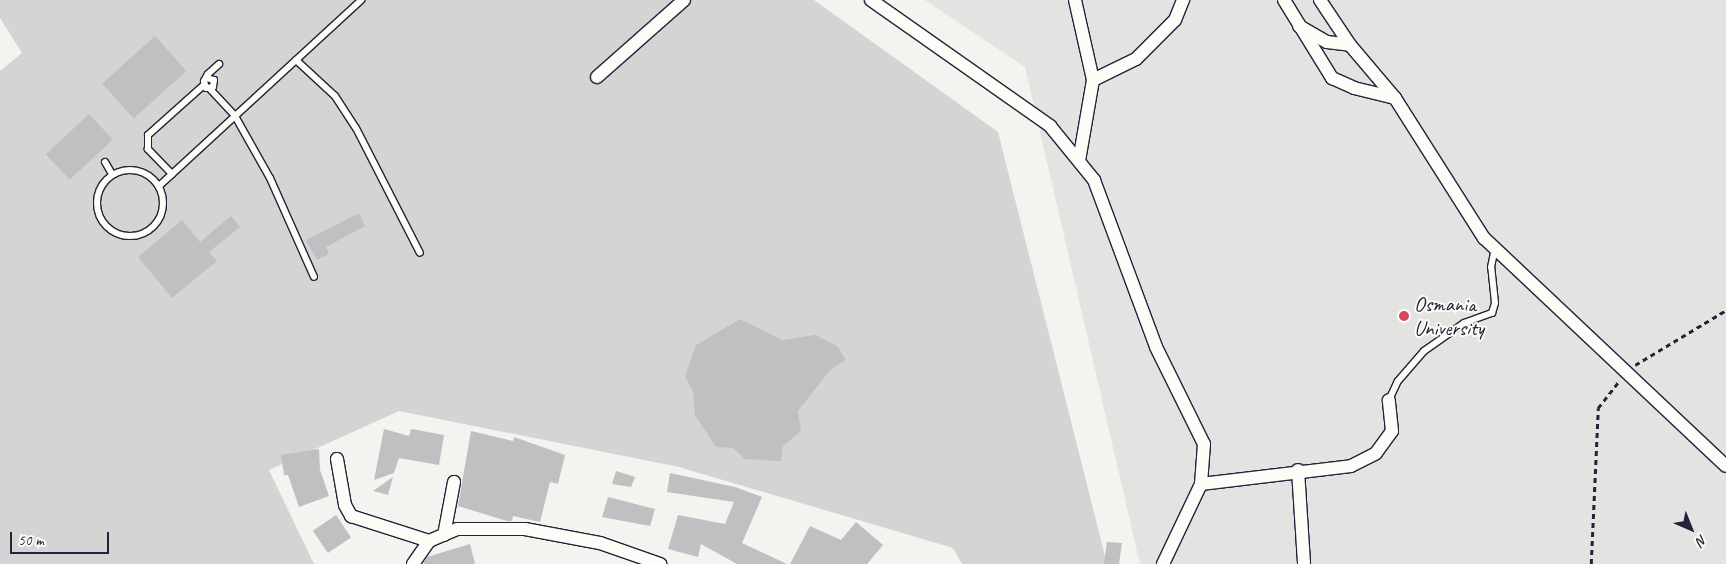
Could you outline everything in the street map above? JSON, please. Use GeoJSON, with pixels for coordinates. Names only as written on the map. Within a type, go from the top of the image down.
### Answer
{"type":"FeatureCollection","features":[{"type":"Feature","properties":{"kind":"street"},"geometry":{"type":"LineString","coordinates":[[597,77],[684,0]]}},
{"type":"Feature","properties":{"kind":"street"},"geometry":{"type":"LineString","coordinates":[[871,0],[1050,126],[1094,180],[1156,347],[1204,444],[1201,484],[1163,564]]}},
{"type":"Feature","properties":{"kind":"street"},"geometry":{"type":"LineString","coordinates":[[1075,0],[1092,80],[1079,161]]}},
{"type":"Feature","properties":{"kind":"street"},"geometry":{"type":"LineString","coordinates":[[1092,80],[1136,59],[1175,20],[1183,0]]}},
{"type":"Feature","properties":{"kind":"street"},"geometry":{"type":"LineString","coordinates":[[1284,0],[1298,26],[1332,78],[1354,88],[1395,98]]}},
{"type":"Feature","properties":{"kind":"street"},"geometry":{"type":"LineString","coordinates":[[1320,0],[1350,45],[1395,98],[1484,238],[1628,369],[1726,466]]}},
{"type":"Feature","properties":{"kind":"street"},"geometry":{"type":"LineString","coordinates":[[1298,26],[1326,42],[1350,45]]}},
{"type":"Feature","properties":{"kind":"street"},"geometry":{"type":"LineString","coordinates":[[1201,484],[1298,470],[1351,466],[1376,453],[1392,431],[1389,400]]}},
{"type":"Feature","properties":{"kind":"street"},"geometry":{"type":"LineString","coordinates":[[337,459],[345,505],[351,516],[428,541]]}},
{"type":"Feature","properties":{"kind":"street"},"geometry":{"type":"LineString","coordinates":[[1298,470],[1304,564]]}},
{"type":"Feature","properties":{"kind":"street"},"geometry":{"type":"LineString","coordinates":[[444,535],[454,482]]}},
{"type":"Feature","properties":{"kind":"street"},"geometry":{"type":"LineString","coordinates":[[413,564],[428,541],[457,529],[525,529],[600,543],[642,560],[660,564]]}},
{"type":"Feature","properties":{"kind":"lane"},"geometry":{"type":"LineString","coordinates":[[159,186],[361,0]]}},
{"type":"Feature","properties":{"kind":"lane"},"geometry":{"type":"LineString","coordinates":[[296,60],[335,96],[356,128],[420,253]]}},
{"type":"Feature","properties":{"kind":"lane"},"geometry":{"type":"LineString","coordinates":[[172,174],[148,149],[148,136],[207,84],[219,64]]}},
{"type":"Feature","properties":{"kind":"lane"},"geometry":{"type":"LineString","coordinates":[[207,84],[235,116],[270,178],[314,277]]}},
{"type":"Feature","properties":{"kind":"lane"},"geometry":{"type":"LineString","coordinates":[[105,162],[112,174]]}},
{"type":"Feature","properties":{"kind":"lane"},"geometry":{"type":"LineString","coordinates":[[138,171],[159,186],[163,208],[150,234],[131,237],[119,235],[101,221],[97,196],[112,174],[138,171]]}},
{"type":"Feature","properties":{"kind":"lane"},"geometry":{"type":"LineString","coordinates":[[1389,400],[1398,381],[1424,351],[1464,323],[1492,313],[1495,303],[1491,267],[1495,248]]}},
{"type":"Feature","properties":{"kind":"path"},"geometry":{"type":"LineString","coordinates":[[1591,564],[1598,408],[1628,369],[1726,310]]}},
{"type":"Feature","properties":{"kind":"shaded area"},"geometry":{"type":"Polygon","coordinates":[[[0,0],[814,0],[998,132],[1107,564],[962,564],[953,548],[679,467],[399,411],[269,470],[314,564],[0,564],[0,71],[22,53],[0,18],[0,0]]]}},
{"type":"Feature","properties":{"kind":"shaded area","name":"Osmania University"},"geometry":{"type":"Polygon","coordinates":[[[925,0],[1726,0],[1726,564],[1140,564],[1025,67],[925,0]]]}},
{"type":"Feature","properties":{"kind":"building"},"geometry":{"type":"Polygon","coordinates":[[[155,36],[186,71],[134,118],[102,84],[155,36]]]}},
{"type":"Feature","properties":{"kind":"building"},"geometry":{"type":"Polygon","coordinates":[[[89,114],[113,140],[70,180],[46,154],[89,114]]]}},
{"type":"Feature","properties":{"kind":"building"},"geometry":{"type":"Polygon","coordinates":[[[359,213],[365,226],[326,247],[329,254],[317,260],[306,240],[359,213]]]}},
{"type":"Feature","properties":{"kind":"building"},"geometry":{"type":"Polygon","coordinates":[[[231,216],[240,227],[209,252],[217,261],[172,298],[138,257],[182,220],[200,242],[231,216]]]}},
{"type":"Feature","properties":{"kind":"building"},"geometry":{"type":"Polygon","coordinates":[[[740,319],[782,340],[815,335],[837,346],[846,360],[830,370],[798,411],[801,431],[783,446],[781,461],[745,459],[733,448],[716,447],[695,415],[693,391],[685,376],[696,345],[740,319]]]}},
{"type":"Feature","properties":{"kind":"building"},"geometry":{"type":"Polygon","coordinates":[[[384,429],[409,436],[411,429],[444,435],[439,465],[399,458],[394,473],[374,480],[384,429]]]}},
{"type":"Feature","properties":{"kind":"building"},"geometry":{"type":"Polygon","coordinates":[[[471,431],[513,441],[514,437],[565,455],[558,484],[550,482],[540,522],[513,516],[512,521],[507,521],[458,506],[471,431]]]}},
{"type":"Feature","properties":{"kind":"building"},"geometry":{"type":"Polygon","coordinates":[[[319,449],[320,470],[329,496],[299,507],[288,475],[284,475],[281,455],[319,449]]]}},
{"type":"Feature","properties":{"kind":"building"},"geometry":{"type":"Polygon","coordinates":[[[616,471],[635,477],[631,487],[612,484],[616,471]]]}},
{"type":"Feature","properties":{"kind":"building"},"geometry":{"type":"Polygon","coordinates":[[[670,473],[735,487],[762,497],[742,543],[787,564],[737,564],[701,544],[698,557],[668,549],[678,515],[725,524],[734,502],[667,492],[670,473]]]}},
{"type":"Feature","properties":{"kind":"building"},"geometry":{"type":"Polygon","coordinates":[[[393,477],[388,495],[373,491],[393,477]]]}},
{"type":"Feature","properties":{"kind":"building"},"geometry":{"type":"Polygon","coordinates":[[[608,497],[655,509],[650,526],[602,517],[608,497]]]}},
{"type":"Feature","properties":{"kind":"building"},"geometry":{"type":"Polygon","coordinates":[[[336,515],[351,537],[328,553],[313,531],[336,515]]]}},
{"type":"Feature","properties":{"kind":"building"},"geometry":{"type":"Polygon","coordinates":[[[856,522],[883,545],[867,564],[790,564],[810,526],[841,540],[856,522]]]}},
{"type":"Feature","properties":{"kind":"building"},"geometry":{"type":"Polygon","coordinates":[[[1107,542],[1122,543],[1119,564],[1104,564],[1107,542]]]}},
{"type":"Feature","properties":{"kind":"building"},"geometry":{"type":"Polygon","coordinates":[[[470,544],[475,564],[423,564],[427,557],[470,544]]]}},
{"type":"Feature","properties":{"kind":"place","name":"Osmania University"},"geometry":{"type":"Point","coordinates":[1404,316]}}]}
